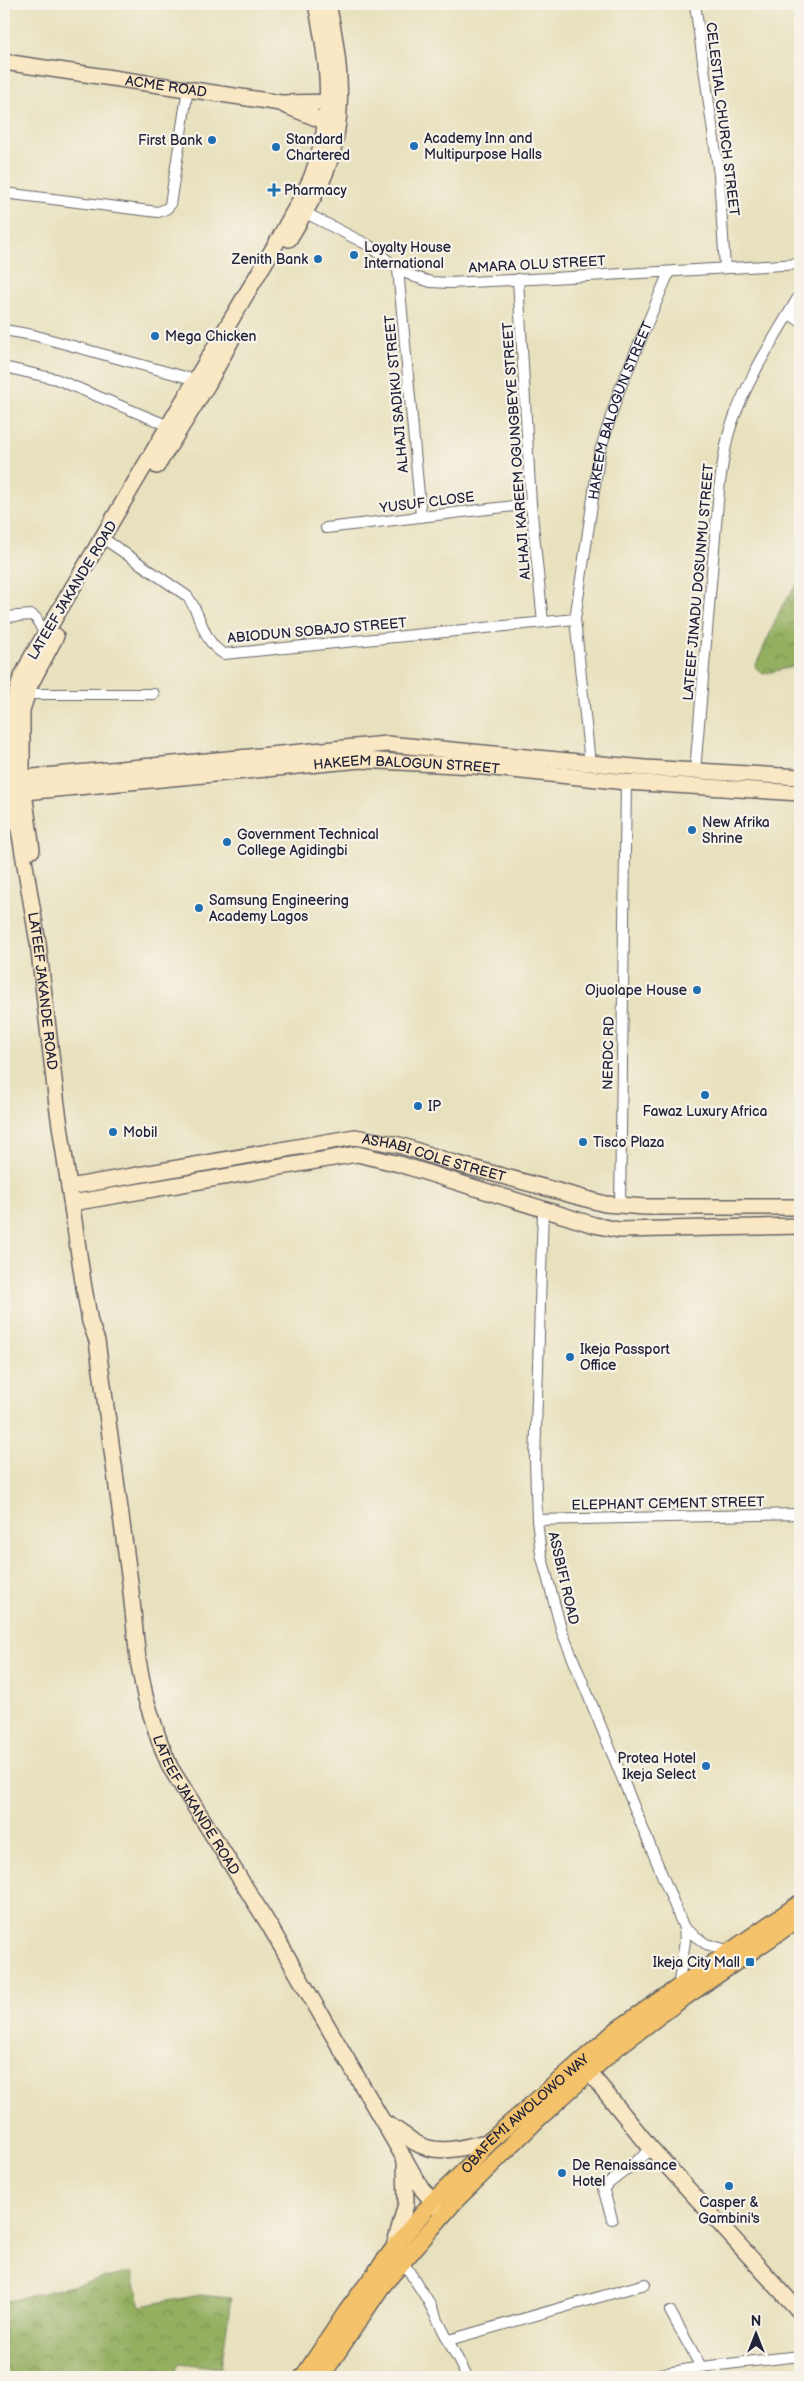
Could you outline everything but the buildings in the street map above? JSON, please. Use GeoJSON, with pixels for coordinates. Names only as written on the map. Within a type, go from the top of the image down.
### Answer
{"type":"FeatureCollection","features":[{"type":"Feature","properties":{"kind":"main road","name":"LATEEF JAKANDE ROAD"},"geometry":{"type":"LineString","coordinates":[[316,4],[334,102]]}},
{"type":"Feature","properties":{"kind":"main road","name":"LATEEF JAKANDE ROAD"},"geometry":{"type":"LineString","coordinates":[[18,785],[22,719],[27,694],[49,648],[110,543],[208,384],[300,210],[324,139],[332,123],[338,48],[328,4]]}},
{"type":"Feature","properties":{"kind":"main road","name":"ACME ROAD"},"geometry":{"type":"LineString","coordinates":[[4,62],[281,103],[334,102]]}},
{"type":"Feature","properties":{"kind":"main road"},"geometry":{"type":"LineString","coordinates":[[281,103],[332,123]]}},
{"type":"Feature","properties":{"kind":"main road","name":"LATEEF JAKANDE ROAD"},"geometry":{"type":"LineString","coordinates":[[300,210],[280,237],[45,635],[20,681],[12,706],[18,785],[47,942],[90,1322],[97,1341],[130,1582],[138,1660],[145,1696],[170,1767],[269,1925],[405,2160],[432,2202],[443,2214]]}},
{"type":"Feature","properties":{"kind":"main road","name":"HAKEEM BALOGUN STREET"},"geometry":{"type":"LineString","coordinates":[[18,785],[169,771],[387,744],[626,782],[800,793]]}},
{"type":"Feature","properties":{"kind":"main road","name":"HAKEEM BALOGUN STREET"},"geometry":{"type":"LineString","coordinates":[[505,762],[590,763],[800,777]]}},
{"type":"Feature","properties":{"kind":"main road","name":"ASHABI COLE STREET"},"geometry":{"type":"LineString","coordinates":[[74,1186],[134,1174],[355,1137],[399,1145],[566,1195],[605,1204],[793,1207]]}},
{"type":"Feature","properties":{"kind":"main road","name":"ASHABI COLE STREET"},"geometry":{"type":"LineString","coordinates":[[77,1202],[357,1154],[399,1164],[594,1225],[619,1230],[793,1226]]}},
{"type":"Feature","properties":{"kind":"main road"},"geometry":{"type":"LineString","coordinates":[[134,1174],[137,1192]]}},
{"type":"Feature","properties":{"kind":"main road"},"geometry":{"type":"LineString","coordinates":[[793,1207],[793,1226]]}},
{"type":"Feature","properties":{"kind":"main road","name":"OBAFEMI AWOLOWO WAY"},"geometry":{"type":"LineString","coordinates":[[303,2377],[347,2311],[394,2248],[432,2202],[463,2172],[490,2141],[618,2029],[800,1903]]}},
{"type":"Feature","properties":{"kind":"main road","name":"OBAFEMI AWOLOWO WAY"},"geometry":{"type":"LineString","coordinates":[[321,2377],[382,2286],[443,2214],[538,2119],[615,2049],[675,2004],[800,1918]]}},
{"type":"Feature","properties":{"kind":"main road"},"geometry":{"type":"LineString","coordinates":[[589,2072],[652,2149],[800,2312]]}},
{"type":"Feature","properties":{"kind":"main road"},"geometry":{"type":"LineString","coordinates":[[383,2122],[415,2143],[437,2149],[455,2150],[490,2141]]}},
{"type":"Feature","properties":{"kind":"main road"},"geometry":{"type":"LineString","coordinates":[[394,2248],[406,2204],[405,2160]]}},
{"type":"Feature","properties":{"kind":"street","name":"CELESTIAL CHURCH STREET"},"geometry":{"type":"LineString","coordinates":[[695,4],[719,175],[725,268]]}},
{"type":"Feature","properties":{"kind":"street"},"geometry":{"type":"LineString","coordinates":[[4,193],[158,212],[166,209],[170,204],[188,88]]}},
{"type":"Feature","properties":{"kind":"street","name":"AMARA OLU STREET"},"geometry":{"type":"LineString","coordinates":[[300,210],[370,246],[398,269],[415,277],[440,282],[800,264]]}},
{"type":"Feature","properties":{"kind":"street","name":"ALHAJI SADIKU STREET"},"geometry":{"type":"LineString","coordinates":[[398,269],[421,516]]}},
{"type":"Feature","properties":{"kind":"street","name":"HAKEEM BALOGUN STREET"},"geometry":{"type":"LineString","coordinates":[[590,763],[575,619],[600,451],[619,391],[669,272]]}},
{"type":"Feature","properties":{"kind":"street","name":"ALHAJI KAREEM OGUNGBEYE STREET"},"geometry":{"type":"LineString","coordinates":[[518,278],[531,504],[543,622]]}},
{"type":"Feature","properties":{"kind":"street","name":"LATEEF JINADU DOSUNMU STREET"},"geometry":{"type":"LineString","coordinates":[[695,771],[719,490],[724,454],[731,427],[749,382],[800,294]]}},
{"type":"Feature","properties":{"kind":"street"},"geometry":{"type":"LineString","coordinates":[[789,314],[800,321]]}},
{"type":"Feature","properties":{"kind":"street"},"geometry":{"type":"LineString","coordinates":[[4,330],[33,335],[196,380]]}},
{"type":"Feature","properties":{"kind":"street"},"geometry":{"type":"LineString","coordinates":[[4,367],[56,379],[169,426]]}},
{"type":"Feature","properties":{"kind":"street","name":"YUSUF CLOSE"},"geometry":{"type":"LineString","coordinates":[[326,528],[531,504]]}},
{"type":"Feature","properties":{"kind":"street","name":"ABIODUN SOBAJO STREET"},"geometry":{"type":"LineString","coordinates":[[110,543],[186,596],[195,605],[209,641],[224,654],[575,619]]}},
{"type":"Feature","properties":{"kind":"street"},"geometry":{"type":"LineString","coordinates":[[4,618],[32,615],[36,618],[45,635]]}},
{"type":"Feature","properties":{"kind":"street"},"geometry":{"type":"LineString","coordinates":[[27,694],[154,694]]}},
{"type":"Feature","properties":{"kind":"street","name":"NERDC RD"},"geometry":{"type":"LineString","coordinates":[[620,1205],[626,782]]}},
{"type":"Feature","properties":{"kind":"street","name":"ASSBIFI ROAD"},"geometry":{"type":"LineString","coordinates":[[543,1210],[535,1461],[537,1520],[542,1554],[562,1632],[684,1928]]}},
{"type":"Feature","properties":{"kind":"street","name":"ELEPHANT CEMENT STREET"},"geometry":{"type":"LineString","coordinates":[[537,1520],[800,1514]]}},
{"type":"Feature","properties":{"kind":"street"},"geometry":{"type":"LineString","coordinates":[[684,1928],[706,1944],[731,1951]]}},
{"type":"Feature","properties":{"kind":"street"},"geometry":{"type":"LineString","coordinates":[[678,1988],[684,1948],[684,1928]]}},
{"type":"Feature","properties":{"kind":"street"},"geometry":{"type":"LineString","coordinates":[[612,2219],[603,2188],[652,2149]]}},
{"type":"Feature","properties":{"kind":"street"},"geometry":{"type":"LineString","coordinates":[[403,2262],[427,2299],[467,2377]]}},
{"type":"Feature","properties":{"kind":"street"},"geometry":{"type":"LineString","coordinates":[[449,2340],[645,2284]]}},
{"type":"Feature","properties":{"kind":"street"},"geometry":{"type":"LineString","coordinates":[[670,2312],[700,2367]]}},
{"type":"Feature","properties":{"kind":"street"},"geometry":{"type":"LineString","coordinates":[[644,2377],[700,2367],[800,2356]]}},
{"type":"Feature","properties":{"kind":"green space"},"geometry":{"type":"Polygon","coordinates":[[[800,580],[800,665],[763,674],[755,667],[782,606],[800,580]]]}},
{"type":"Feature","properties":{"kind":"green space"},"geometry":{"type":"Polygon","coordinates":[[[132,2272],[141,2306],[200,2295],[231,2298],[221,2368],[179,2363],[173,2377],[4,2377],[4,2302],[132,2272]]]}},
{"type":"Feature","properties":{"kind":"place","name":"First Bank"},"geometry":{"type":"Point","coordinates":[212,140]}},
{"type":"Feature","properties":{"kind":"place","name":"Academy Inn and Multipurpose Halls"},"geometry":{"type":"Point","coordinates":[414,146]}},
{"type":"Feature","properties":{"kind":"place","name":"Standard Chartered"},"geometry":{"type":"Point","coordinates":[276,147]}},
{"type":"Feature","properties":{"kind":"place","name":"Pharmacy"},"geometry":{"type":"Point","coordinates":[274,190]}},
{"type":"Feature","properties":{"kind":"place","name":"Loyalty House International"},"geometry":{"type":"Point","coordinates":[354,255]}},
{"type":"Feature","properties":{"kind":"place","name":"Zenith Bank"},"geometry":{"type":"Point","coordinates":[318,259]}},
{"type":"Feature","properties":{"kind":"place","name":"Mega Chicken"},"geometry":{"type":"Point","coordinates":[155,336]}},
{"type":"Feature","properties":{"kind":"place","name":"New Afrika Shrine"},"geometry":{"type":"Point","coordinates":[692,830]}},
{"type":"Feature","properties":{"kind":"place","name":"Government Technical College Agidingbi"},"geometry":{"type":"Point","coordinates":[227,842]}},
{"type":"Feature","properties":{"kind":"place","name":"Samsung Engineering Academy Lagos"},"geometry":{"type":"Point","coordinates":[199,908]}},
{"type":"Feature","properties":{"kind":"place","name":"Ojuolape House"},"geometry":{"type":"Point","coordinates":[697,990]}},
{"type":"Feature","properties":{"kind":"place","name":"Fawaz Luxury Africa"},"geometry":{"type":"Point","coordinates":[705,1095]}},
{"type":"Feature","properties":{"kind":"place","name":"IP"},"geometry":{"type":"Point","coordinates":[418,1106]}},
{"type":"Feature","properties":{"kind":"place","name":"Mobil"},"geometry":{"type":"Point","coordinates":[113,1132]}},
{"type":"Feature","properties":{"kind":"place","name":"Tisco Plaza"},"geometry":{"type":"Point","coordinates":[583,1142]}},
{"type":"Feature","properties":{"kind":"place","name":"Ikeja Passport Office"},"geometry":{"type":"Point","coordinates":[570,1357]}},
{"type":"Feature","properties":{"kind":"place","name":"Protea Hotel Ikeja Select"},"geometry":{"type":"Point","coordinates":[706,1766]}},
{"type":"Feature","properties":{"kind":"place","name":"Ikeja City Mall"},"geometry":{"type":"Point","coordinates":[750,1962]}},
{"type":"Feature","properties":{"kind":"place","name":"De Renaissance Hotel"},"geometry":{"type":"Point","coordinates":[562,2173]}},
{"type":"Feature","properties":{"kind":"place","name":"Casper & Gambini's"},"geometry":{"type":"Point","coordinates":[729,2186]}}]}
